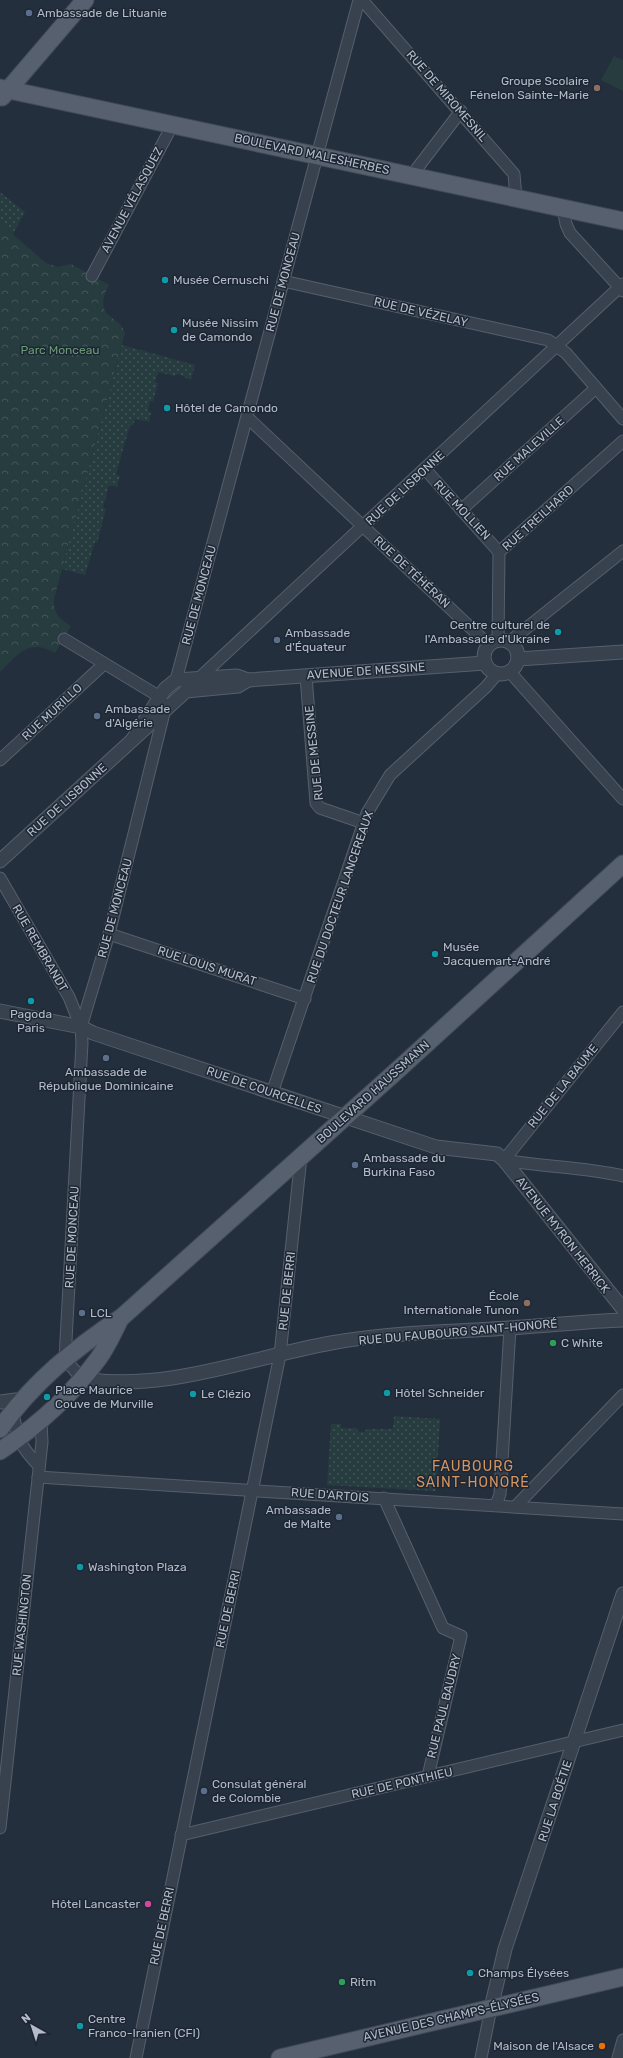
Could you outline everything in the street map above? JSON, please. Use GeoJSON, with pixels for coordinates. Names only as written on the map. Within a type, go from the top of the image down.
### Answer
{"type":"FeatureCollection","features":[{"type":"Feature","properties":{"kind":"main road"},"geometry":{"type":"LineString","coordinates":[[3,92],[86,0]]}},
{"type":"Feature","properties":{"kind":"main road","name":"BOULEVARD MALESHERBES"},"geometry":{"type":"LineString","coordinates":[[3,92],[173,124],[623,221]]}},
{"type":"Feature","properties":{"kind":"main road","name":"BOULEVARD HAUSSMANN"},"geometry":{"type":"LineString","coordinates":[[0,1428],[12,1404],[88,1340],[122,1317],[301,1157],[623,864]]}},
{"type":"Feature","properties":{"kind":"main road","name":"BOULEVARD HAUSSMANN"},"geometry":{"type":"LineString","coordinates":[[0,1451],[41,1421],[82,1379],[98,1358],[122,1317]]}},
{"type":"Feature","properties":{"kind":"main road","name":"AVENUE DES CHAMPS-ÉLYSÉES"},"geometry":{"type":"LineString","coordinates":[[280,2058],[623,1977]]}},
{"type":"Feature","properties":{"kind":"street","name":"RUE DE MONCEAU"},"geometry":{"type":"LineString","coordinates":[[176,680],[359,0]]}},
{"type":"Feature","properties":{"kind":"street","name":"RUE DE MIROMESNIL"},"geometry":{"type":"LineString","coordinates":[[362,0],[461,111],[514,174],[516,198]]}},
{"type":"Feature","properties":{"kind":"street"},"geometry":{"type":"LineString","coordinates":[[412,175],[461,111]]}},
{"type":"Feature","properties":{"kind":"street","name":"AVENUE VÉLASQUEZ"},"geometry":{"type":"LineString","coordinates":[[92,276],[173,124]]}},
{"type":"Feature","properties":{"kind":"street"},"geometry":{"type":"LineString","coordinates":[[563,208],[566,224],[570,233],[622,287]]}},
{"type":"Feature","properties":{"kind":"street","name":"RUE DE VÉZELAY"},"geometry":{"type":"LineString","coordinates":[[283,281],[548,340],[566,353],[623,419]]}},
{"type":"Feature","properties":{"kind":"street","name":"RUE DE LISBONNE"},"geometry":{"type":"LineString","coordinates":[[0,861],[186,691],[622,287]]}},
{"type":"Feature","properties":{"kind":"street","name":"RUE MALEVILLE"},"geometry":{"type":"LineString","coordinates":[[461,510],[596,388]]}},
{"type":"Feature","properties":{"kind":"street","name":"RUE DE TÉHÉRAN"},"geometry":{"type":"LineString","coordinates":[[247,417],[364,526],[499,642]]}},
{"type":"Feature","properties":{"kind":"street","name":"RUE TREILHARD"},"geometry":{"type":"LineString","coordinates":[[499,642],[499,552],[623,441]]}},
{"type":"Feature","properties":{"kind":"street","name":"RUE MOLLIEN"},"geometry":{"type":"LineString","coordinates":[[425,469],[499,552]]}},
{"type":"Feature","properties":{"kind":"street"},"geometry":{"type":"LineString","coordinates":[[623,551],[484,654],[485,663],[490,670],[503,672],[623,799]]}},
{"type":"Feature","properties":{"kind":"street"},"geometry":{"type":"LineString","coordinates":[[64,639],[160,697],[166,709]]}},
{"type":"Feature","properties":{"kind":"street"},"geometry":{"type":"LineString","coordinates":[[499,642],[516,650],[518,659],[516,664],[503,672]]}},
{"type":"Feature","properties":{"kind":"street"},"geometry":{"type":"LineString","coordinates":[[518,659],[623,652]]}},
{"type":"Feature","properties":{"kind":"street","name":"AVENUE DE MESSINE"},"geometry":{"type":"LineString","coordinates":[[176,680],[237,676],[248,680],[485,663]]}},
{"type":"Feature","properties":{"kind":"street","name":"RUE MURILLO"},"geometry":{"type":"LineString","coordinates":[[0,760],[104,664]]}},
{"type":"Feature","properties":{"kind":"street","name":"RUE DU DOCTEUR LANCEREAUX"},"geometry":{"type":"LineString","coordinates":[[272,1093],[367,813],[390,774],[503,672]]}},
{"type":"Feature","properties":{"kind":"street","name":"RUE DE MESSINE"},"geometry":{"type":"LineString","coordinates":[[306,676],[316,803],[320,808],[364,823]]}},
{"type":"Feature","properties":{"kind":"street","name":"RUE DE LISBONNE"},"geometry":{"type":"LineString","coordinates":[[133,739],[165,690],[176,680]]}},
{"type":"Feature","properties":{"kind":"street","name":"AVENUE DE MESSINE"},"geometry":{"type":"LineString","coordinates":[[186,691],[238,686],[248,680]]}},
{"type":"Feature","properties":{"kind":"street","name":"RUE DE MONCEAU"},"geometry":{"type":"LineString","coordinates":[[65,1359],[82,1043],[81,1027],[109,934],[166,709]]}},
{"type":"Feature","properties":{"kind":"street","name":"RUE REMBRANDT"},"geometry":{"type":"LineString","coordinates":[[0,878],[69,997],[81,1027]]}},
{"type":"Feature","properties":{"kind":"street","name":"RUE LOUIS MURAT"},"geometry":{"type":"LineString","coordinates":[[109,934],[305,999]]}},
{"type":"Feature","properties":{"kind":"street","name":"RUE DE COURCELLES"},"geometry":{"type":"LineString","coordinates":[[0,1011],[81,1027],[93,1033],[436,1147],[497,1154],[504,1160],[595,1170],[623,1176]]}},
{"type":"Feature","properties":{"kind":"street","name":"RUE DE LA BAUME"},"geometry":{"type":"LineString","coordinates":[[504,1160],[623,1012]]}},
{"type":"Feature","properties":{"kind":"street","name":"RUE DE BERRI"},"geometry":{"type":"LineString","coordinates":[[136,2058],[280,1355],[301,1157]]}},
{"type":"Feature","properties":{"kind":"street","name":"AVENUE MYRON HERRICK"},"geometry":{"type":"LineString","coordinates":[[504,1160],[623,1309]]}},
{"type":"Feature","properties":{"kind":"street","name":"RUE DU FAUBOURG SAINT-HONORÉ"},"geometry":{"type":"LineString","coordinates":[[82,1379],[100,1382],[155,1381],[207,1373],[331,1343],[412,1333],[623,1320]]}},
{"type":"Feature","properties":{"kind":"street"},"geometry":{"type":"LineString","coordinates":[[496,1505],[500,1494],[510,1328]]}},
{"type":"Feature","properties":{"kind":"street"},"geometry":{"type":"LineString","coordinates":[[65,1359],[82,1379]]}},
{"type":"Feature","properties":{"kind":"street"},"geometry":{"type":"LineString","coordinates":[[516,1506],[623,1396]]}},
{"type":"Feature","properties":{"kind":"street"},"geometry":{"type":"LineString","coordinates":[[12,1404],[18,1439],[39,1466]]}},
{"type":"Feature","properties":{"kind":"street","name":"RUE WASHINGTON"},"geometry":{"type":"LineString","coordinates":[[0,1828],[5,1742],[38,1478],[42,1442],[41,1421]]}},
{"type":"Feature","properties":{"kind":"street","name":"RUE D'ARTOIS"},"geometry":{"type":"LineString","coordinates":[[38,1478],[516,1506],[623,1514]]}},
{"type":"Feature","properties":{"kind":"street","name":"RUE PAUL BAUDRY"},"geometry":{"type":"LineString","coordinates":[[384,1498],[443,1628],[461,1636],[428,1776]]}},
{"type":"Feature","properties":{"kind":"street","name":"RUE LA BOÉTIE"},"geometry":{"type":"LineString","coordinates":[[491,2008],[505,1949],[623,1594]]}},
{"type":"Feature","properties":{"kind":"street","name":"RUE DE PONTHIEU"},"geometry":{"type":"LineString","coordinates":[[181,1835],[623,1730]]}},
{"type":"Feature","properties":{"kind":"street"},"geometry":{"type":"LineString","coordinates":[[481,2058],[491,2008]]}},
{"type":"Feature","properties":{"kind":"street"},"geometry":{"type":"LineString","coordinates":[[618,2058],[623,2040]]}},
{"type":"Feature","properties":{"kind":"green space"},"geometry":{"type":"Polygon","coordinates":[[[614,56],[623,60],[623,91],[601,80],[614,56]]]}},
{"type":"Feature","properties":{"kind":"green space"},"geometry":{"type":"Polygon","coordinates":[[[0,192],[25,212],[13,234],[0,223],[0,192]]]}},
{"type":"Feature","properties":{"kind":"green space","name":"Parc Monceau"},"geometry":{"type":"Polygon","coordinates":[[[0,223],[46,263],[58,267],[71,264],[109,285],[104,296],[103,304],[105,310],[108,315],[118,322],[125,333],[54,599],[58,616],[71,626],[55,653],[38,647],[24,650],[0,672],[0,223]]]}},
{"type":"Feature","properties":{"kind":"green space"},"geometry":{"type":"Polygon","coordinates":[[[122,345],[195,365],[191,380],[178,374],[174,376],[158,372],[155,382],[158,383],[153,402],[150,401],[148,411],[151,412],[149,422],[135,419],[133,425],[130,425],[116,474],[120,476],[117,487],[109,485],[103,508],[106,509],[97,543],[95,542],[85,575],[62,569],[122,345]]]}},
{"type":"Feature","properties":{"kind":"green space"},"geometry":{"type":"Polygon","coordinates":[[[394,1416],[440,1419],[436,1491],[327,1485],[331,1424],[341,1424],[341,1428],[356,1428],[359,1432],[364,1432],[367,1429],[393,1429],[394,1416]]]}},
{"type":"Feature","properties":{"kind":"place","name":"Ambassade de Lituanie"},"geometry":{"type":"Point","coordinates":[29,13]}},
{"type":"Feature","properties":{"kind":"place","name":"Groupe Scolaire Fénelon Sainte-Marie"},"geometry":{"type":"Point","coordinates":[597,88]}},
{"type":"Feature","properties":{"kind":"place","name":"Musée Cernuschi"},"geometry":{"type":"Point","coordinates":[165,280]}},
{"type":"Feature","properties":{"kind":"place","name":"Musée Nissim de Camondo"},"geometry":{"type":"Point","coordinates":[174,330]}},
{"type":"Feature","properties":{"kind":"place","name":"Hôtel de Camondo"},"geometry":{"type":"Point","coordinates":[167,408]}},
{"type":"Feature","properties":{"kind":"place","name":"Centre culturel de l'Ambassade d'Ukraine"},"geometry":{"type":"Point","coordinates":[558,632]}},
{"type":"Feature","properties":{"kind":"place","name":"Ambassade d'Équateur"},"geometry":{"type":"Point","coordinates":[277,640]}},
{"type":"Feature","properties":{"kind":"place","name":"Ambassade d'Algérie"},"geometry":{"type":"Point","coordinates":[97,716]}},
{"type":"Feature","properties":{"kind":"place","name":"Musée Jacquemart-André"},"geometry":{"type":"Point","coordinates":[435,954]}},
{"type":"Feature","properties":{"kind":"place","name":"Pagoda Paris"},"geometry":{"type":"Point","coordinates":[31,1001]}},
{"type":"Feature","properties":{"kind":"place","name":"Ambassade de République Dominicaine"},"geometry":{"type":"Point","coordinates":[106,1058]}},
{"type":"Feature","properties":{"kind":"place","name":"Ambassade du Burkina Faso"},"geometry":{"type":"Point","coordinates":[355,1165]}},
{"type":"Feature","properties":{"kind":"place","name":"École Internationale Tunon"},"geometry":{"type":"Point","coordinates":[527,1303]}},
{"type":"Feature","properties":{"kind":"place","name":"LCL"},"geometry":{"type":"Point","coordinates":[82,1313]}},
{"type":"Feature","properties":{"kind":"place","name":"C White"},"geometry":{"type":"Point","coordinates":[553,1343]}},
{"type":"Feature","properties":{"kind":"place","name":"Hôtel Schneider"},"geometry":{"type":"Point","coordinates":[387,1393]}},
{"type":"Feature","properties":{"kind":"place","name":"Le Clézio"},"geometry":{"type":"Point","coordinates":[193,1394]}},
{"type":"Feature","properties":{"kind":"place","name":"Place Maurice Couve de Murville"},"geometry":{"type":"Point","coordinates":[47,1397]}},
{"type":"Feature","properties":{"kind":"place","name":"Ambassade de Malte"},"geometry":{"type":"Point","coordinates":[339,1517]}},
{"type":"Feature","properties":{"kind":"place","name":"Washington Plaza"},"geometry":{"type":"Point","coordinates":[80,1567]}},
{"type":"Feature","properties":{"kind":"place","name":"Consulat général de Colombie"},"geometry":{"type":"Point","coordinates":[204,1791]}},
{"type":"Feature","properties":{"kind":"place","name":"Hôtel Lancaster"},"geometry":{"type":"Point","coordinates":[148,1904]}},
{"type":"Feature","properties":{"kind":"place","name":"Champs Élysées"},"geometry":{"type":"Point","coordinates":[470,1973]}},
{"type":"Feature","properties":{"kind":"place","name":"Ritm"},"geometry":{"type":"Point","coordinates":[342,1982]}},
{"type":"Feature","properties":{"kind":"place","name":"Centre Franco-Iranien (CFI)"},"geometry":{"type":"Point","coordinates":[80,2026]}},
{"type":"Feature","properties":{"kind":"place","name":"Maison de l'Alsace"},"geometry":{"type":"Point","coordinates":[602,2046]}},
{"type":"Feature","properties":{"kind":"district","name":"FAUBOURG SAINT-HONORÉ"},"geometry":{"type":"Point","coordinates":[473,1474]}}]}
